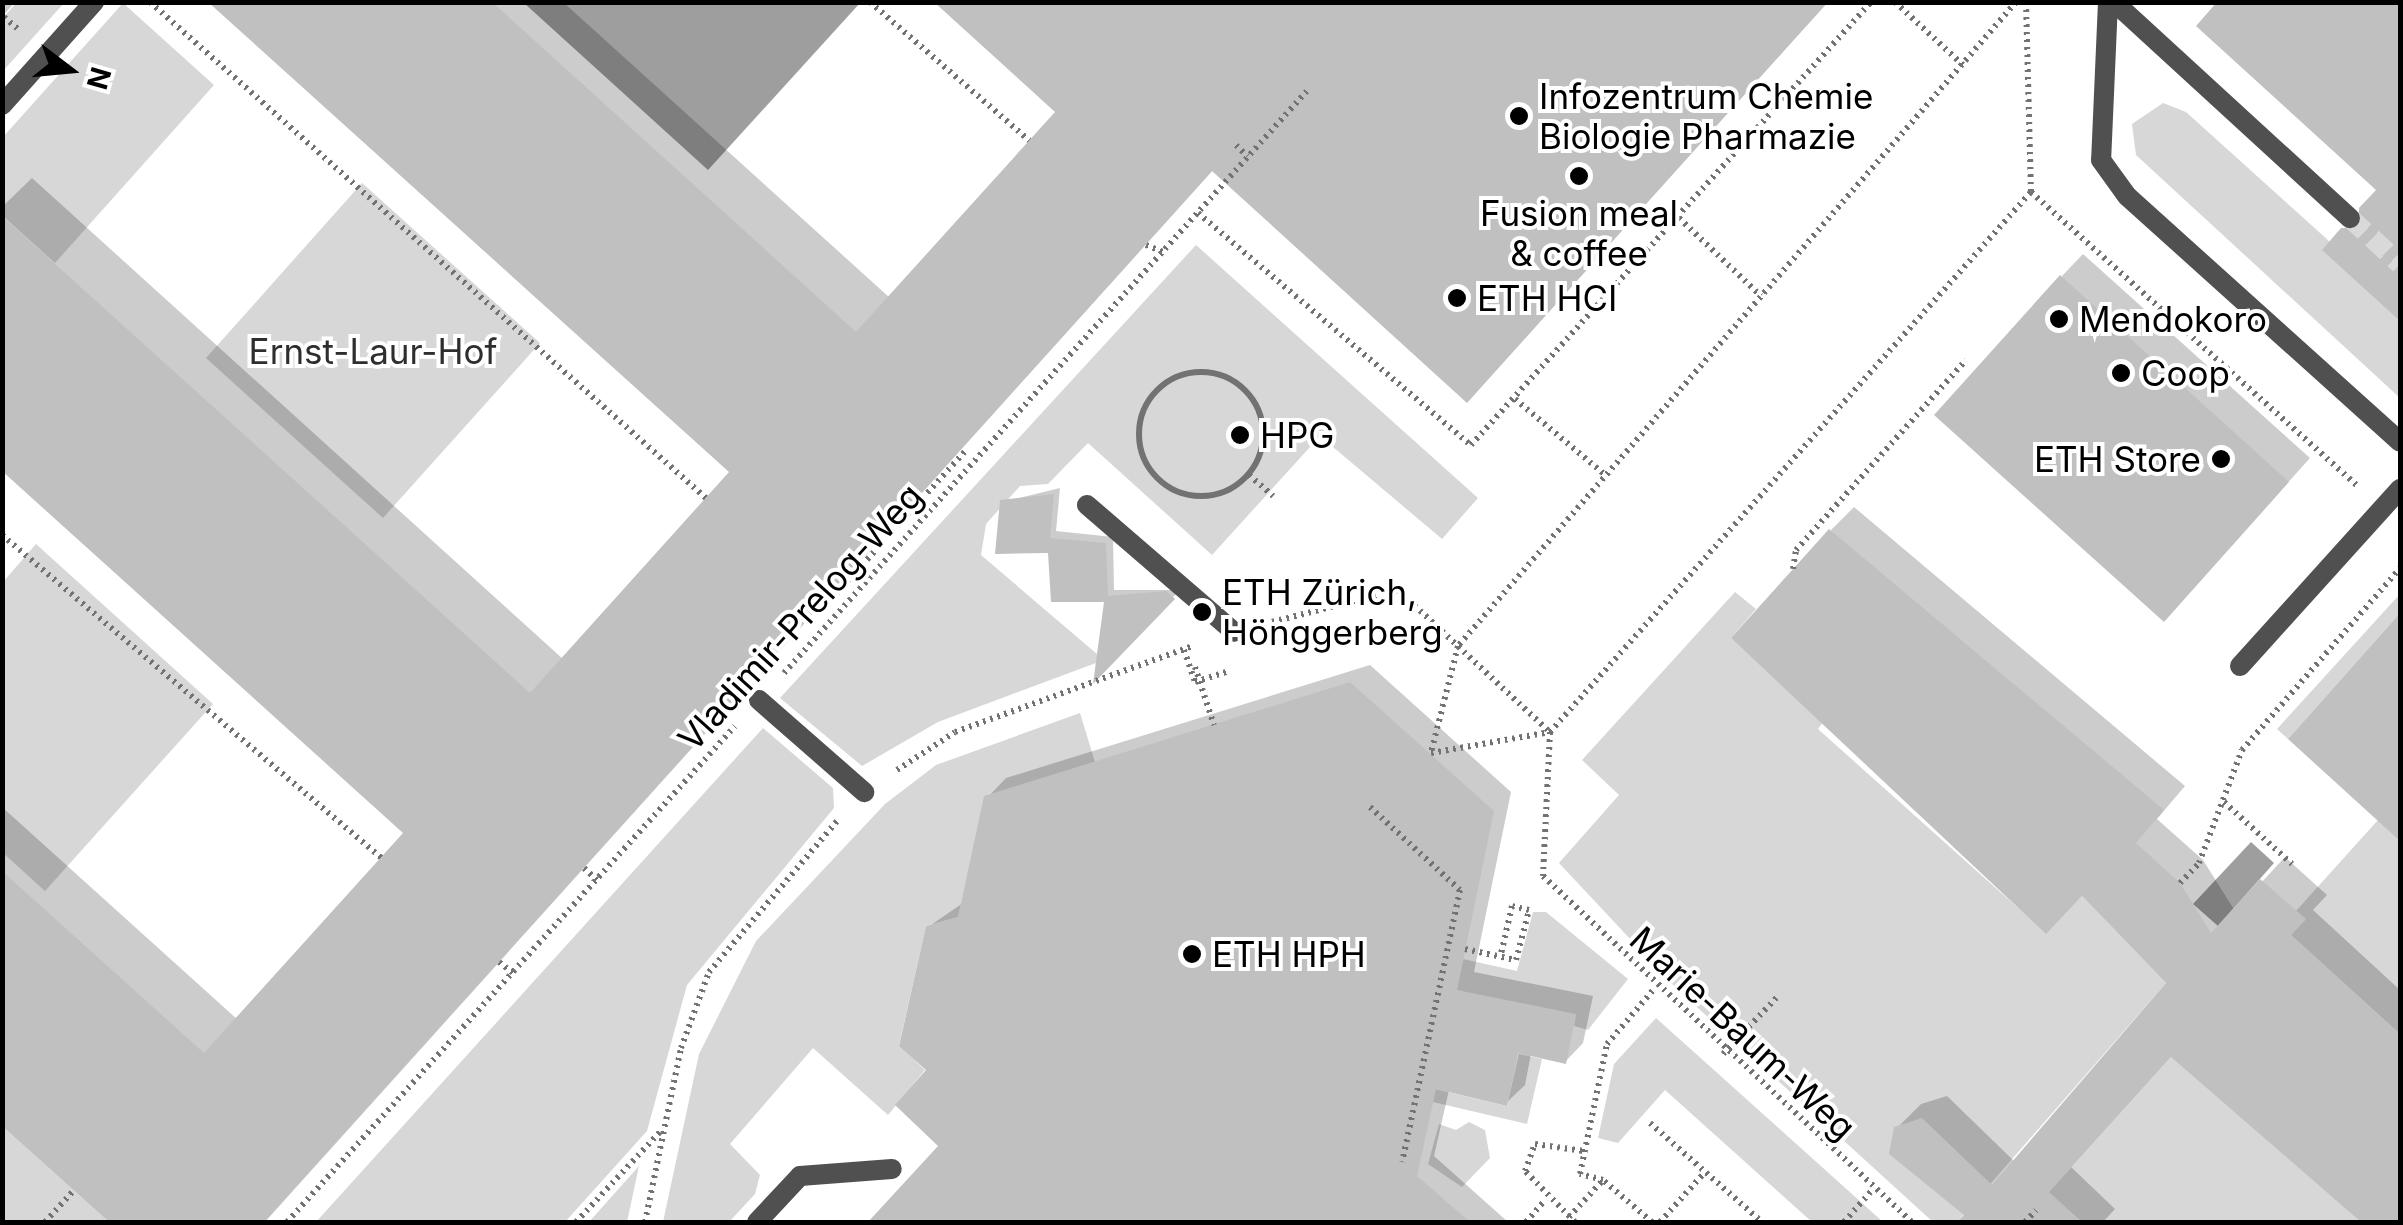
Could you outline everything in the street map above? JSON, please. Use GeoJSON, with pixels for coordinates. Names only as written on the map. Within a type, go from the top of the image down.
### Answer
{"type":"FeatureCollection","features":[{"type":"Feature","properties":{"kind":"street"},"geometry":{"type":"LineString","coordinates":[[2,105],[94,2]]}},
{"type":"Feature","properties":{"kind":"street"},"geometry":{"type":"LineString","coordinates":[[2111,2],[2350,218]]}},
{"type":"Feature","properties":{"kind":"street"},"geometry":{"type":"LineString","coordinates":[[2111,2],[2102,160],[2127,196],[2400,442]]}},
{"type":"Feature","properties":{"kind":"street"},"geometry":{"type":"LineString","coordinates":[[2240,666],[2400,488]]}},
{"type":"Feature","properties":{"kind":"street"},"geometry":{"type":"LineString","coordinates":[[1088,505],[1240,630]]}},
{"type":"Feature","properties":{"kind":"street"},"geometry":{"type":"LineString","coordinates":[[759,700],[864,792]]}},
{"type":"Feature","properties":{"kind":"street"},"geometry":{"type":"LineString","coordinates":[[757,1222],[800,1176],[892,1169]]}},
{"type":"Feature","properties":{"kind":"path"},"geometry":{"type":"LineString","coordinates":[[150,2],[331,172],[556,372],[706,498]]}},
{"type":"Feature","properties":{"kind":"path"},"geometry":{"type":"LineString","coordinates":[[870,2],[1029,140]]}},
{"type":"Feature","properties":{"kind":"path"},"geometry":{"type":"LineString","coordinates":[[1198,213],[1471,445],[1871,2]]}},
{"type":"Feature","properties":{"kind":"path"},"geometry":{"type":"LineString","coordinates":[[1895,2],[1963,64]]}},
{"type":"Feature","properties":{"kind":"path"},"geometry":{"type":"LineString","coordinates":[[2016,2],[1458,646],[1432,753],[1550,732],[2031,192],[2026,2]]}},
{"type":"Feature","properties":{"kind":"path","name":"Vladimir-Prelog-Weg"},"geometry":{"type":"LineString","coordinates":[[287,1222],[1307,91]]}},
{"type":"Feature","properties":{"kind":"path"},"geometry":{"type":"LineString","coordinates":[[1236,145],[1247,156]]}},
{"type":"Feature","properties":{"kind":"path"},"geometry":{"type":"LineString","coordinates":[[2031,192],[2382,508]]}},
{"type":"Feature","properties":{"kind":"path"},"geometry":{"type":"LineString","coordinates":[[1678,218],[1761,296]]}},
{"type":"Feature","properties":{"kind":"path"},"geometry":{"type":"LineString","coordinates":[[1146,244],[1163,252]]}},
{"type":"Feature","properties":{"kind":"path"},"geometry":{"type":"LineString","coordinates":[[1793,569],[1796,550],[1966,360]]}},
{"type":"Feature","properties":{"kind":"path"},"geometry":{"type":"LineString","coordinates":[[1182,375],[1239,385],[1264,438],[1250,474],[1213,495],[1172,490],[1139,438],[1150,399],[1182,375]]}},
{"type":"Feature","properties":{"kind":"path"},"geometry":{"type":"LineString","coordinates":[[1515,399],[1604,474]]}},
{"type":"Feature","properties":{"kind":"path"},"geometry":{"type":"LineString","coordinates":[[1910,422],[1920,430]]}},
{"type":"Feature","properties":{"kind":"path"},"geometry":{"type":"LineString","coordinates":[[838,613],[826,603],[966,447],[977,458]]}},
{"type":"Feature","properties":{"kind":"path"},"geometry":{"type":"LineString","coordinates":[[1250,474],[1273,496]]}},
{"type":"Feature","properties":{"kind":"path"},"geometry":{"type":"LineString","coordinates":[[4,536],[227,734],[381,858]]}},
{"type":"Feature","properties":{"kind":"path"},"geometry":{"type":"LineString","coordinates":[[2180,883],[2224,802],[2242,750],[2400,568]]}},
{"type":"Feature","properties":{"kind":"path"},"geometry":{"type":"LineString","coordinates":[[645,1222],[662,1129],[710,972],[864,792],[955,732],[1240,630],[1398,590],[1550,732]]}},
{"type":"Feature","properties":{"kind":"path"},"geometry":{"type":"LineString","coordinates":[[1184,649],[1195,682]]}},
{"type":"Feature","properties":{"kind":"path"},"geometry":{"type":"LineString","coordinates":[[1196,666],[1214,725]]}},
{"type":"Feature","properties":{"kind":"path","name":"Marie-Baum-Weg"},"geometry":{"type":"LineString","coordinates":[[1550,732],[1542,876],[1723,1054],[1912,1222]]}},
{"type":"Feature","properties":{"kind":"path"},"geometry":{"type":"LineString","coordinates":[[2224,802],[2292,864]]}},
{"type":"Feature","properties":{"kind":"path"},"geometry":{"type":"LineString","coordinates":[[1370,807],[1460,890],[1402,1162]]}},
{"type":"Feature","properties":{"kind":"path"},"geometry":{"type":"LineString","coordinates":[[584,868],[597,880]]}},
{"type":"Feature","properties":{"kind":"path"},"geometry":{"type":"LineString","coordinates":[[1449,944],[1516,960],[1529,910],[1512,906],[1500,954]]}},
{"type":"Feature","properties":{"kind":"path"},"geometry":{"type":"LineString","coordinates":[[499,962],[513,973]]}},
{"type":"Feature","properties":{"kind":"path"},"geometry":{"type":"LineString","coordinates":[[1652,1222],[1603,1180],[1580,1174],[1606,1044],[1654,988]]}},
{"type":"Feature","properties":{"kind":"path"},"geometry":{"type":"LineString","coordinates":[[1723,1054],[1777,997]]}},
{"type":"Feature","properties":{"kind":"path"},"geometry":{"type":"LineString","coordinates":[[1650,1123],[1762,1222]]}},
{"type":"Feature","properties":{"kind":"path"},"geometry":{"type":"LineString","coordinates":[[576,1222],[662,1129]]}},
{"type":"Feature","properties":{"kind":"path"},"geometry":{"type":"LineString","coordinates":[[1583,1151],[1535,1144],[1526,1171],[1546,1200],[1572,1220],[1603,1180]]}},
{"type":"Feature","properties":{"kind":"path"},"geometry":{"type":"LineString","coordinates":[[1660,1222],[1705,1172]]}},
{"type":"Feature","properties":{"kind":"path"},"geometry":{"type":"LineString","coordinates":[[1844,1222],[1874,1188]]}},
{"type":"Feature","properties":{"kind":"path"},"geometry":{"type":"LineString","coordinates":[[44,1222],[74,1190]]}},
{"type":"Feature","properties":{"kind":"path"},"geometry":{"type":"LineString","coordinates":[[1526,1222],[1546,1200]]}},
{"type":"Feature","properties":{"kind":"path"},"geometry":{"type":"LineString","coordinates":[[2024,1222],[2036,1210]]}},
{"type":"Feature","properties":{"kind":"green space"},"geometry":{"type":"Polygon","coordinates":[[[17,2],[64,3],[3,71],[3,18],[17,2]]]}},
{"type":"Feature","properties":{"kind":"green space"},"geometry":{"type":"Polygon","coordinates":[[[123,3],[214,85],[55,263],[3,216],[3,137],[123,3]]]}},
{"type":"Feature","properties":{"kind":"green space"},"geometry":{"type":"Polygon","coordinates":[[[2163,103],[2186,112],[2400,305],[2400,398],[2136,155],[2132,124],[2163,103]]]}},
{"type":"Feature","properties":{"kind":"green space","name":"Ernst-Laur-Hof"},"geometry":{"type":"Polygon","coordinates":[[[362,183],[540,343],[383,518],[206,358],[362,183]]]}},
{"type":"Feature","properties":{"kind":"green space"},"geometry":{"type":"Polygon","coordinates":[[[1196,245],[1478,498],[1442,539],[1320,436],[1212,555],[1088,443],[1048,484],[1020,486],[986,524],[981,555],[1104,660],[938,722],[862,766],[780,698],[1196,245]]]}},
{"type":"Feature","properties":{"kind":"green space"},"geometry":{"type":"Polygon","coordinates":[[[36,544],[213,704],[45,891],[2,852],[3,582],[36,544]]]}},
{"type":"Feature","properties":{"kind":"green space"},"geometry":{"type":"Polygon","coordinates":[[[1735,592],[1756,609],[1731,638],[1823,722],[1818,729],[2046,933],[2082,896],[2166,983],[1957,1222],[1933,1222],[1676,988],[1559,863],[1619,795],[1582,760],[1735,592]]]}},
{"type":"Feature","properties":{"kind":"green space"},"geometry":{"type":"Polygon","coordinates":[[[2400,594],[2400,613],[2288,739],[2277,729],[2400,594]]]}},
{"type":"Feature","properties":{"kind":"green space"},"geometry":{"type":"Polygon","coordinates":[[[1080,713],[1095,762],[985,796],[958,917],[926,926],[899,1045],[925,1070],[888,1115],[813,1048],[730,1144],[760,1175],[755,1194],[729,1222],[663,1222],[699,1054],[756,941],[885,804],[936,765],[1080,713]]]}},
{"type":"Feature","properties":{"kind":"green space"},"geometry":{"type":"Polygon","coordinates":[[[763,728],[833,788],[834,808],[687,985],[647,1131],[565,1222],[316,1222],[763,728]]]}},
{"type":"Feature","properties":{"kind":"green space"},"geometry":{"type":"Polygon","coordinates":[[[2378,820],[2400,828],[2400,1034],[2291,935],[2305,920],[2296,911],[2378,820]]]}},
{"type":"Feature","properties":{"kind":"green space"},"geometry":{"type":"Polygon","coordinates":[[[1533,912],[1546,912],[1628,979],[1588,1030],[1574,1026],[1576,1014],[1446,1040],[1463,959],[1517,971],[1533,912]]]}},
{"type":"Feature","properties":{"kind":"green space"},"geometry":{"type":"Polygon","coordinates":[[[1656,1018],[1883,1222],[1812,1222],[1665,1090],[1618,1143],[1598,1138],[1614,1064],[1656,1018]]]}},
{"type":"Feature","properties":{"kind":"green space"},"geometry":{"type":"Polygon","coordinates":[[[1519,1054],[1542,1059],[1527,1124],[1433,1102],[1435,1089],[1507,1106],[1519,1054]]]}},
{"type":"Feature","properties":{"kind":"green space"},"geometry":{"type":"Polygon","coordinates":[[[2171,1057],[2179,1058],[2361,1222],[2082,1222],[2048,1193],[2171,1057]]]}},
{"type":"Feature","properties":{"kind":"green space"},"geometry":{"type":"Polygon","coordinates":[[[1469,1122],[1485,1130],[1490,1158],[1462,1187],[1428,1164],[1439,1124],[1456,1130],[1469,1122]]]}},
{"type":"Feature","properties":{"kind":"green space"},"geometry":{"type":"Polygon","coordinates":[[[2,1126],[109,1222],[3,1221],[2,1126]]]}},
{"type":"Feature","properties":{"kind":"green space"},"geometry":{"type":"Polygon","coordinates":[[[639,1166],[627,1222],[589,1222],[639,1166]]]}},
{"type":"Feature","properties":{"kind":"shaded area"},"geometry":{"type":"Polygon","coordinates":[[[524,3],[860,3],[708,170],[524,3]]]}},
{"type":"Feature","properties":{"kind":"shaded area"},"geometry":{"type":"Polygon","coordinates":[[[2251,842],[2274,863],[2218,926],[2193,904],[2251,842]]]}},
{"type":"Feature","properties":{"kind":"building"},"geometry":{"type":"Polygon","coordinates":[[[208,2],[492,2],[856,332],[1055,112],[934,2],[1828,2],[1467,403],[1212,171],[264,1222],[109,1222],[2,1126],[2,871],[204,1053],[403,833],[2,471],[2,216],[530,693],[729,472],[208,2]]]}},
{"type":"Feature","properties":{"kind":"building"},"geometry":{"type":"Polygon","coordinates":[[[2217,2],[2400,2],[2400,321],[2322,250],[2341,228],[2359,228],[2359,208],[2376,190],[2196,26],[2217,2]]]}},
{"type":"Feature","properties":{"kind":"building"},"geometry":{"type":"Polygon","coordinates":[[[2060,275],[2289,482],[2164,622],[1934,415],[2060,275]]]}},
{"type":"Feature","properties":{"kind":"building"},"geometry":{"type":"Polygon","coordinates":[[[1054,494],[1050,538],[1106,543],[1108,596],[1166,591],[1175,599],[1093,684],[1104,602],[1051,602],[1048,553],[995,554],[1000,500],[1054,494]]]}},
{"type":"Feature","properties":{"kind":"building"},"geometry":{"type":"Polygon","coordinates":[[[1829,529],[2164,810],[2136,843],[2180,883],[2211,933],[2260,879],[2306,919],[2291,935],[2400,1034],[2400,1222],[2361,1222],[2171,1057],[2049,1192],[2082,1222],[1957,1222],[1964,1215],[1889,1154],[1894,1127],[1922,1118],[1992,1185],[2166,983],[2082,896],[2046,934],[1731,638],[1829,529]]]}},
{"type":"Feature","properties":{"kind":"building"},"geometry":{"type":"Polygon","coordinates":[[[2400,613],[2400,841],[2288,739],[2400,613]]]}},
{"type":"Feature","properties":{"kind":"building","name":"ETH HPH"},"geometry":{"type":"Polygon","coordinates":[[[1350,682],[1494,811],[1457,990],[1576,1014],[1566,1064],[1518,1053],[1507,1106],[1436,1089],[1417,1176],[1470,1222],[868,1222],[938,1146],[895,1105],[926,1070],[899,1046],[926,926],[958,917],[984,796],[1350,682]]]}},
{"type":"Feature","properties":{"kind":"tunnel"},"geometry":{"type":"LineString","coordinates":[[2350,218],[2400,264]]}},
{"type":"Feature","properties":{"kind":"place","name":"Infozentrum Chemie Biologie Pharmazie"},"geometry":{"type":"Point","coordinates":[1519,116]}},
{"type":"Feature","properties":{"kind":"place","name":"Fusion meal & coffee"},"geometry":{"type":"Point","coordinates":[1579,176]}},
{"type":"Feature","properties":{"kind":"place","name":"ETH HCI"},"geometry":{"type":"Point","coordinates":[1457,298]}},
{"type":"Feature","properties":{"kind":"place","name":"Mendokoro"},"geometry":{"type":"Point","coordinates":[2059,319]}},
{"type":"Feature","properties":{"kind":"place","name":"Coop"},"geometry":{"type":"Point","coordinates":[2121,373]}},
{"type":"Feature","properties":{"kind":"place","name":"HPG"},"geometry":{"type":"Point","coordinates":[1240,435]}},
{"type":"Feature","properties":{"kind":"place","name":"ETH Store"},"geometry":{"type":"Point","coordinates":[2221,459]}},
{"type":"Feature","properties":{"kind":"place","name":"ETH Zürich, Hönggerberg"},"geometry":{"type":"Point","coordinates":[1202,612]}},
{"type":"Feature","properties":{"kind":"place","name":"ETH HPH"},"geometry":{"type":"Point","coordinates":[1192,954]}}]}
